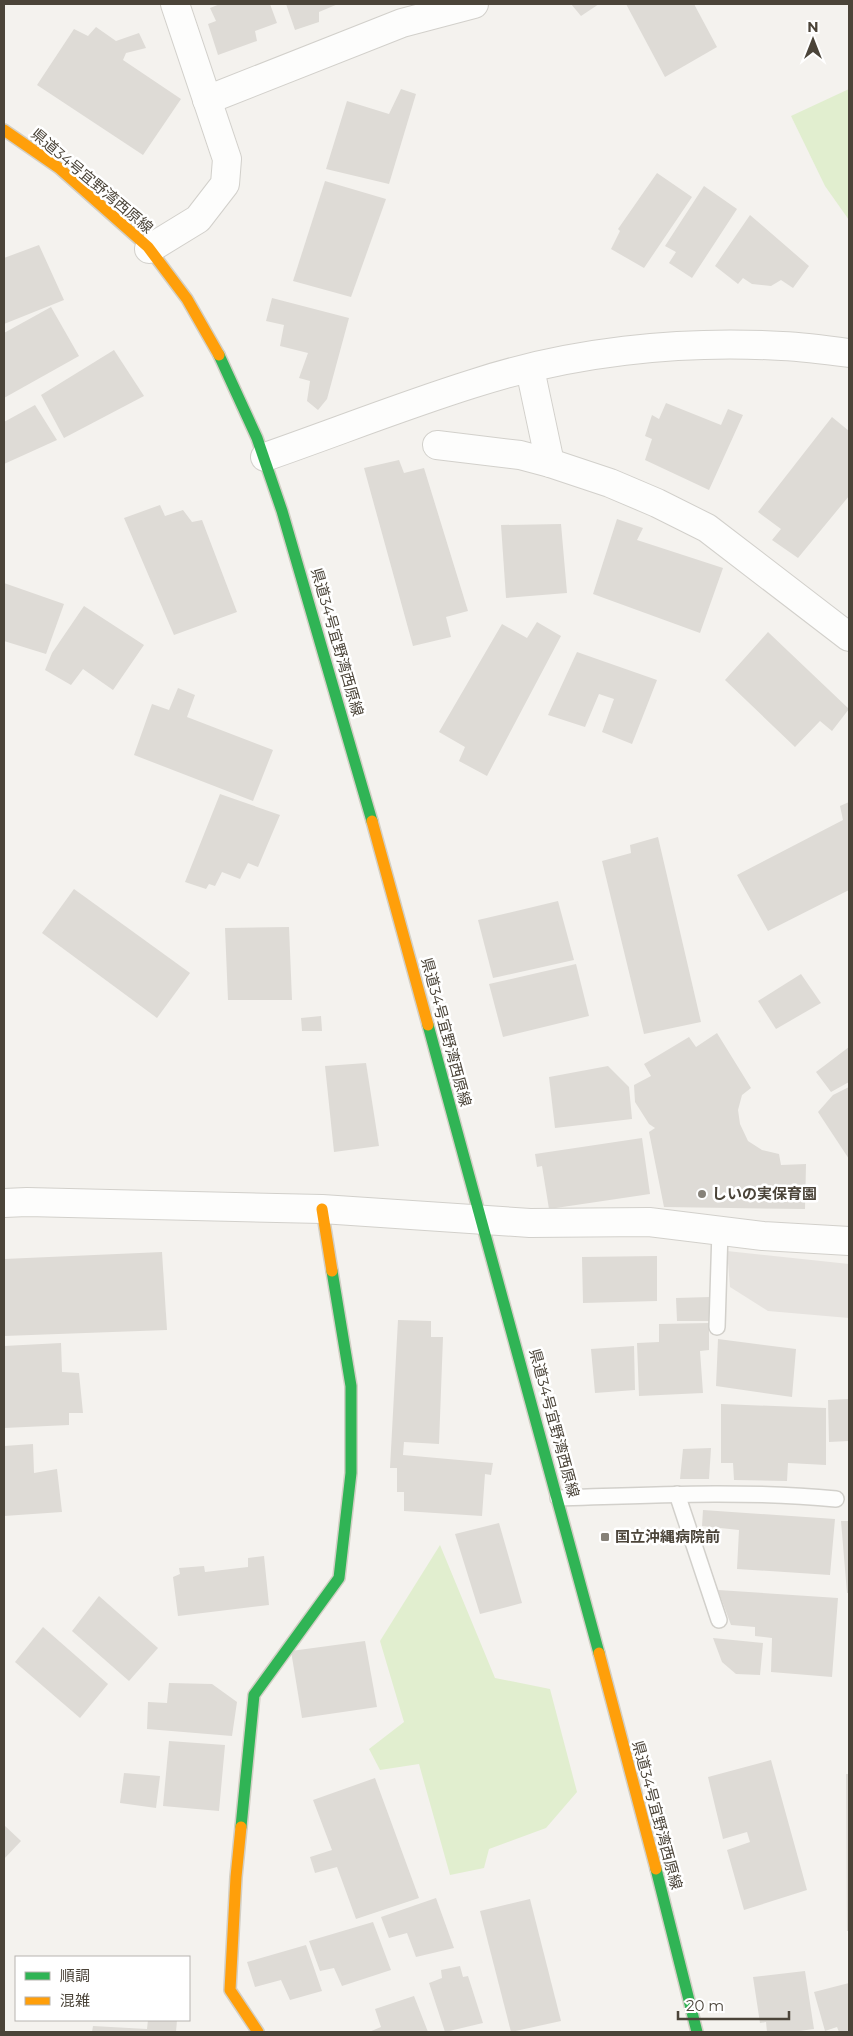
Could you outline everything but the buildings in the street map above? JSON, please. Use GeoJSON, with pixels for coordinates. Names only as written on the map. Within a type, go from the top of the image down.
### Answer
{"type":"FeatureCollection","features":[{"type":"Feature","properties":{"kind":"main road","name":"県道34号宜野湾西原線"},"geometry":{"type":"LineString","coordinates":[[4,130],[30,145],[94,198],[149,249],[183,293],[208,333],[250,420],[265,457],[322,641],[482,1220],[646,1829],[697,2032]]}},
{"type":"Feature","properties":{"kind":"main road"},"geometry":{"type":"LineString","coordinates":[[258,2032],[230,1990],[236,1877],[254,1695],[339,1578],[352,1473],[352,1386],[322,1209]]}},
{"type":"Feature","properties":{"kind":"street"},"geometry":{"type":"LineString","coordinates":[[149,249],[198,219],[225,184],[227,159],[175,4]]}},
{"type":"Feature","properties":{"kind":"street"},"geometry":{"type":"LineString","coordinates":[[207,100],[398,13],[474,4]]}},
{"type":"Feature","properties":{"kind":"street"},"geometry":{"type":"LineString","coordinates":[[265,457],[472,384],[585,357],[648,348],[720,345],[781,346],[849,353]]}},
{"type":"Feature","properties":{"kind":"street"},"geometry":{"type":"LineString","coordinates":[[530,369],[550,463]]}},
{"type":"Feature","properties":{"kind":"street"},"geometry":{"type":"LineString","coordinates":[[437,445],[520,456],[550,463],[634,493],[707,528],[849,637]]}},
{"type":"Feature","properties":{"kind":"street"},"geometry":{"type":"LineString","coordinates":[[4,1203],[322,1209],[530,1223],[649,1222],[764,1236],[849,1241]]}},
{"type":"Feature","properties":{"kind":"lane"},"geometry":{"type":"LineString","coordinates":[[717,1327],[720,1231]]}},
{"type":"Feature","properties":{"kind":"lane"},"geometry":{"type":"LineString","coordinates":[[558,1498],[677,1494],[744,1494],[836,1498]]}},
{"type":"Feature","properties":{"kind":"lane"},"geometry":{"type":"LineString","coordinates":[[677,1494],[719,1620]]}},
{"type":"Feature","properties":{"kind":"green space"},"geometry":{"type":"Polygon","coordinates":[[[849,89],[849,220],[825,186],[791,116],[849,89]]]}},
{"type":"Feature","properties":{"kind":"green space"},"geometry":{"type":"Polygon","coordinates":[[[440,1545],[495,1678],[550,1689],[577,1792],[546,1828],[489,1849],[484,1868],[450,1875],[419,1764],[380,1770],[369,1749],[404,1722],[380,1641],[440,1545]]]}},
{"type":"Feature","properties":{"kind":"shaded area"},"geometry":{"type":"Polygon","coordinates":[[[727,1251],[849,1264],[849,1318],[768,1311],[730,1287],[727,1251]]]}},
{"type":"Feature","properties":{"kind":"traffic: fast"},"geometry":{"type":"LineString","coordinates":[[219,355],[257,438],[282,511],[372,821]]}},
{"type":"Feature","properties":{"kind":"traffic: fast"},"geometry":{"type":"LineString","coordinates":[[428,1025],[599,1653]]}},
{"type":"Feature","properties":{"kind":"traffic: fast"},"geometry":{"type":"LineString","coordinates":[[241,1827],[254,1695],[339,1578],[351,1473],[351,1386],[332,1271]]}},
{"type":"Feature","properties":{"kind":"traffic: fast"},"geometry":{"type":"LineString","coordinates":[[656,1869],[697,2032]]}},
{"type":"Feature","properties":{"kind":"traffic: slow"},"geometry":{"type":"LineString","coordinates":[[4,130],[59,168],[148,247],[187,299],[219,355]]}},
{"type":"Feature","properties":{"kind":"traffic: slow"},"geometry":{"type":"LineString","coordinates":[[372,821],[428,1025]]}},
{"type":"Feature","properties":{"kind":"traffic: slow"},"geometry":{"type":"LineString","coordinates":[[322,1209],[332,1271]]}},
{"type":"Feature","properties":{"kind":"traffic: slow"},"geometry":{"type":"LineString","coordinates":[[599,1653],[656,1869]]}},
{"type":"Feature","properties":{"kind":"traffic: slow"},"geometry":{"type":"LineString","coordinates":[[241,1827],[236,1877],[230,1990],[258,2032]]}},
{"type":"Feature","properties":{"kind":"place","name":"しいの実保育園"},"geometry":{"type":"Point","coordinates":[702,1194]}},
{"type":"Feature","properties":{"kind":"place","name":"国立沖縄病院前"},"geometry":{"type":"Point","coordinates":[605,1537]}}]}
